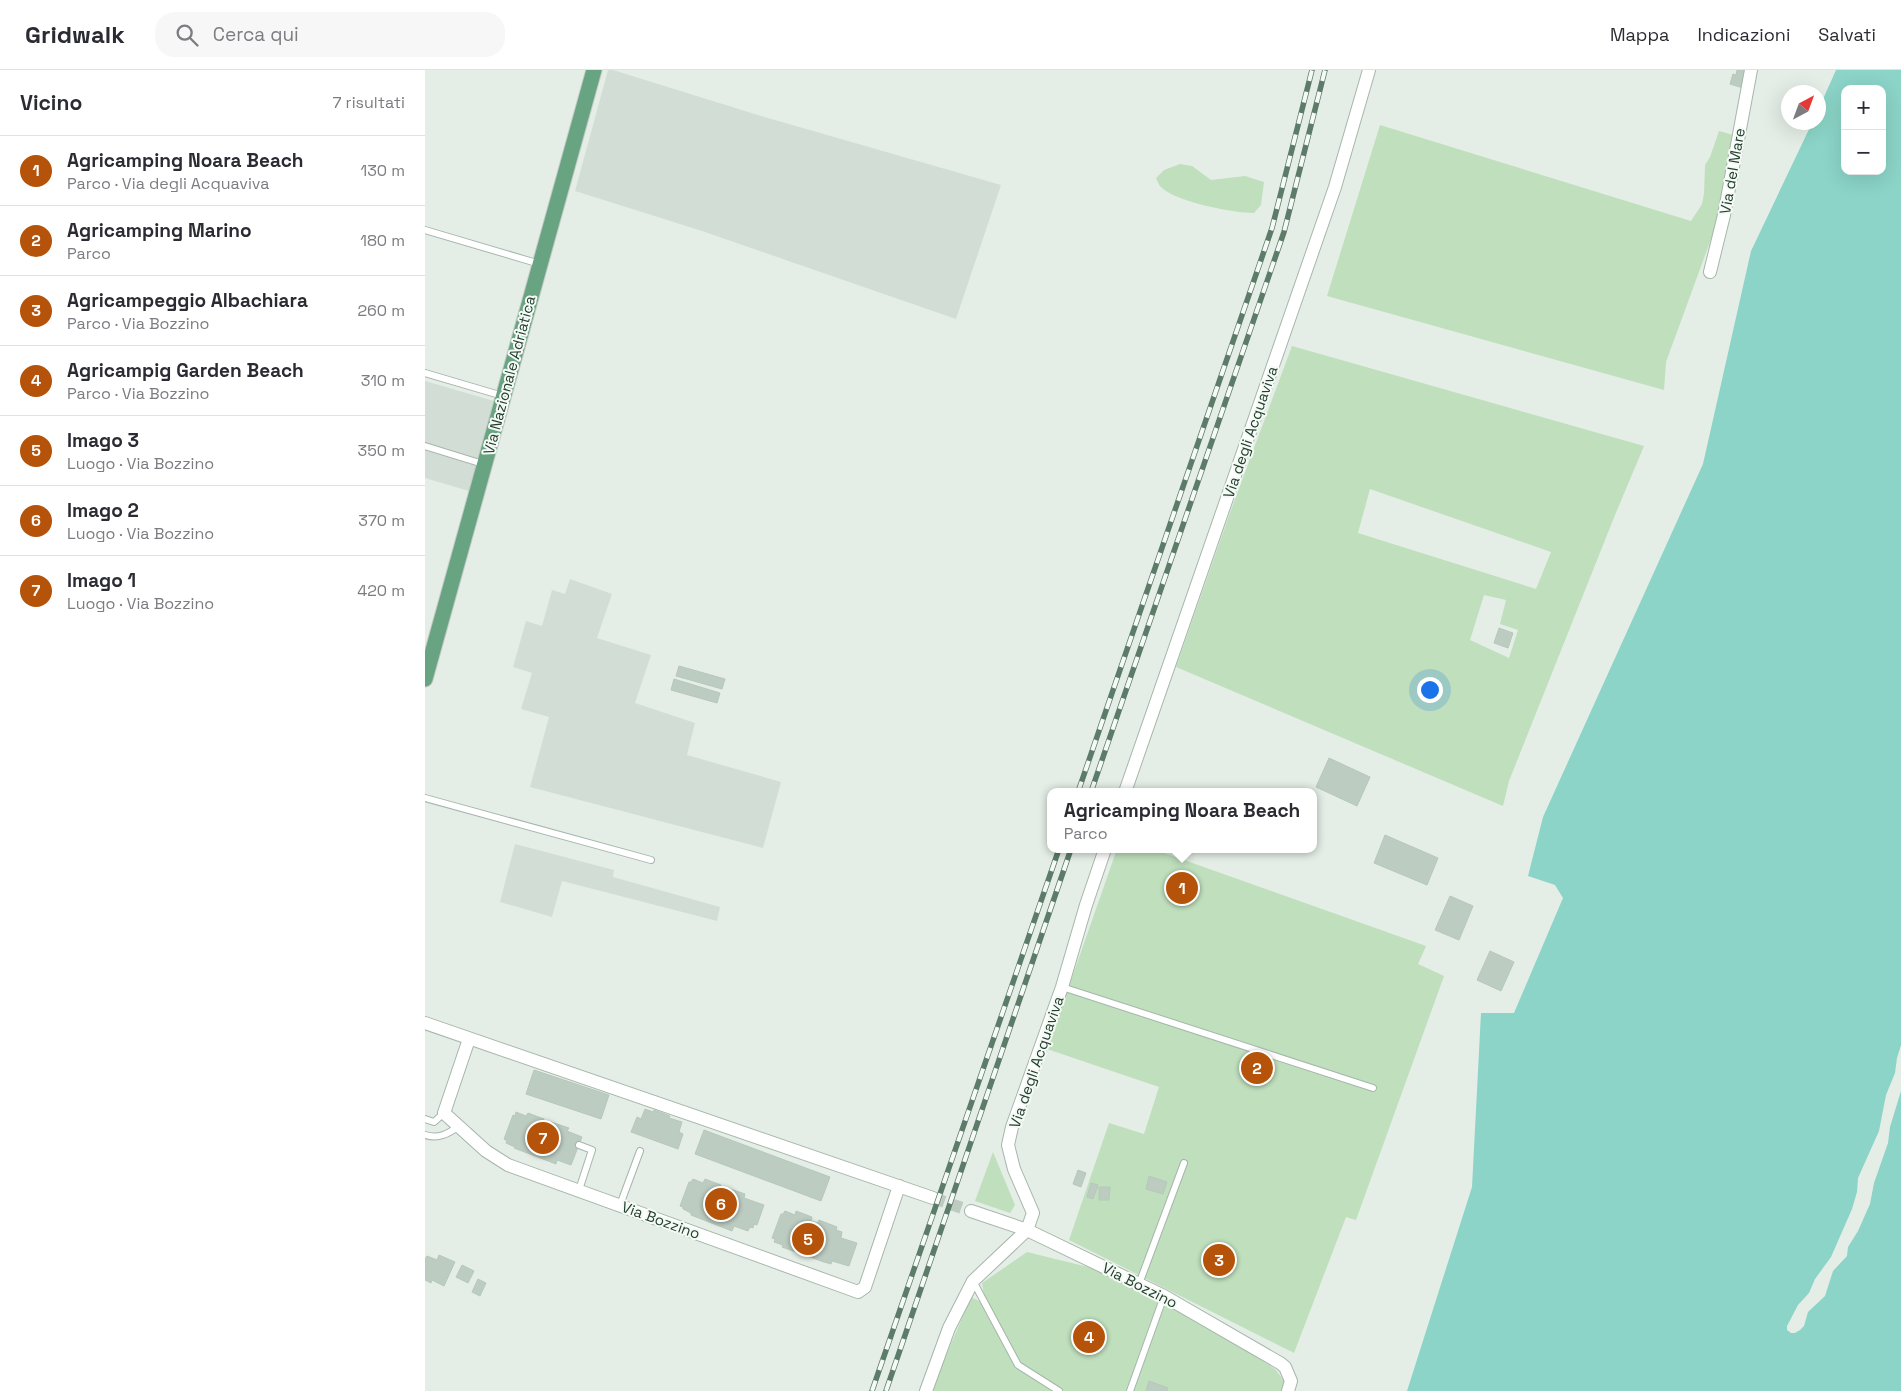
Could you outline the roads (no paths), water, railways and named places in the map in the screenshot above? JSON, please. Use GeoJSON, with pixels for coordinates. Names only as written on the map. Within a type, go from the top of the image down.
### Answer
{"type":"FeatureCollection","features":[{"type":"Feature","properties":{"kind":"main road","name":"Via Nazionale Adriatica"},"geometry":{"type":"LineString","coordinates":[[425,679],[594,70]]}},
{"type":"Feature","properties":{"kind":"street","name":"Via degli Acquaviva"},"geometry":{"type":"LineString","coordinates":[[1126,788],[1335,187],[1369,70]]}},
{"type":"Feature","properties":{"kind":"street","name":"Via del Mare"},"geometry":{"type":"LineString","coordinates":[[1710,272],[1724,215],[1751,70]]}},
{"type":"Feature","properties":{"kind":"street","name":"Via degli Acquaviva"},"geometry":{"type":"LineString","coordinates":[[1027,1230],[1033,1212],[1014,1169],[1008,1145],[1012,1127],[1062,987],[1104,853]]}},
{"type":"Feature","properties":{"kind":"street"},"geometry":{"type":"LineString","coordinates":[[425,1023],[933,1198]]}},
{"type":"Feature","properties":{"kind":"street"},"geometry":{"type":"LineString","coordinates":[[444,1113],[469,1039]]}},
{"type":"Feature","properties":{"kind":"street","name":"Via Bozzino"},"geometry":{"type":"LineString","coordinates":[[444,1113],[486,1151],[508,1165],[858,1292],[865,1287],[899,1186]]}},
{"type":"Feature","properties":{"kind":"street","name":"Via Bozzino"},"geometry":{"type":"LineString","coordinates":[[971,1211],[1027,1230],[1164,1296],[1280,1363],[1291,1377],[1289,1388]]}},
{"type":"Feature","properties":{"kind":"street"},"geometry":{"type":"LineString","coordinates":[[926,1391],[949,1328],[973,1281],[1027,1230]]}},
{"type":"Feature","properties":{"kind":"lane"},"geometry":{"type":"LineString","coordinates":[[425,230],[540,264]]}},
{"type":"Feature","properties":{"kind":"lane"},"geometry":{"type":"LineString","coordinates":[[425,373],[504,396]]}},
{"type":"Feature","properties":{"kind":"lane"},"geometry":{"type":"LineString","coordinates":[[425,446],[485,465]]}},
{"type":"Feature","properties":{"kind":"lane"},"geometry":{"type":"LineString","coordinates":[[425,798],[651,860]]}},
{"type":"Feature","properties":{"kind":"lane"},"geometry":{"type":"LineString","coordinates":[[1062,987],[1373,1088]]}},
{"type":"Feature","properties":{"kind":"lane"},"geometry":{"type":"LineString","coordinates":[[425,1119],[434,1122],[444,1113]]}},
{"type":"Feature","properties":{"kind":"lane"},"geometry":{"type":"LineString","coordinates":[[425,1135],[440,1137],[449,1134],[459,1126]]}},
{"type":"Feature","properties":{"kind":"lane"},"geometry":{"type":"LineString","coordinates":[[579,1145],[593,1150],[579,1190]]}},
{"type":"Feature","properties":{"kind":"lane"},"geometry":{"type":"LineString","coordinates":[[620,1205],[639,1151]]}},
{"type":"Feature","properties":{"kind":"lane"},"geometry":{"type":"LineString","coordinates":[[1139,1284],[1184,1163]]}},
{"type":"Feature","properties":{"kind":"lane"},"geometry":{"type":"LineString","coordinates":[[973,1281],[1018,1364],[1059,1391]]}},
{"type":"Feature","properties":{"kind":"lane"},"geometry":{"type":"LineString","coordinates":[[1130,1391],[1164,1296]]}},
{"type":"Feature","properties":{"kind":"water"},"geometry":{"type":"Polygon","coordinates":[[[1836,70],[1901,70],[1901,1391],[1407,1391],[1472,1187],[1481,1013],[1514,1013],[1563,898],[1555,885],[1528,876],[1543,817],[1703,464],[1751,251],[1809,130],[1826,130],[1826,92],[1836,70]]]}},
{"type":"Feature","properties":{"kind":"tunnel"},"geometry":{"type":"LineString","coordinates":[[933,1198],[971,1211]]}},
{"type":"Feature","properties":{"kind":"railway"},"geometry":{"type":"LineString","coordinates":[[1079,788],[1272,228],[1312,70]]}},
{"type":"Feature","properties":{"kind":"railway"},"geometry":{"type":"LineString","coordinates":[[1092,788],[1284,232],[1325,70]]}},
{"type":"Feature","properties":{"kind":"railway"},"geometry":{"type":"LineString","coordinates":[[872,1391],[1058,853]]}},
{"type":"Feature","properties":{"kind":"railway"},"geometry":{"type":"LineString","coordinates":[[886,1391],[1070,853]]}},
{"type":"Feature","properties":{"kind":"place","name":"Agricamping Noara Beach"},"geometry":{"type":"Point","coordinates":[1182,888]}},
{"type":"Feature","properties":{"kind":"place","name":"Agricamping Marino"},"geometry":{"type":"Point","coordinates":[1257,1068]}},
{"type":"Feature","properties":{"kind":"place","name":"Imago 1"},"geometry":{"type":"Point","coordinates":[543,1138]}},
{"type":"Feature","properties":{"kind":"place","name":"Imago 2"},"geometry":{"type":"Point","coordinates":[721,1204]}},
{"type":"Feature","properties":{"kind":"place","name":"Imago 3"},"geometry":{"type":"Point","coordinates":[808,1239]}},
{"type":"Feature","properties":{"kind":"place","name":"Agricampeggio Albachiara"},"geometry":{"type":"Point","coordinates":[1219,1260]}},
{"type":"Feature","properties":{"kind":"place","name":"Agricampig Garden Beach"},"geometry":{"type":"Point","coordinates":[1089,1337]}}]}
